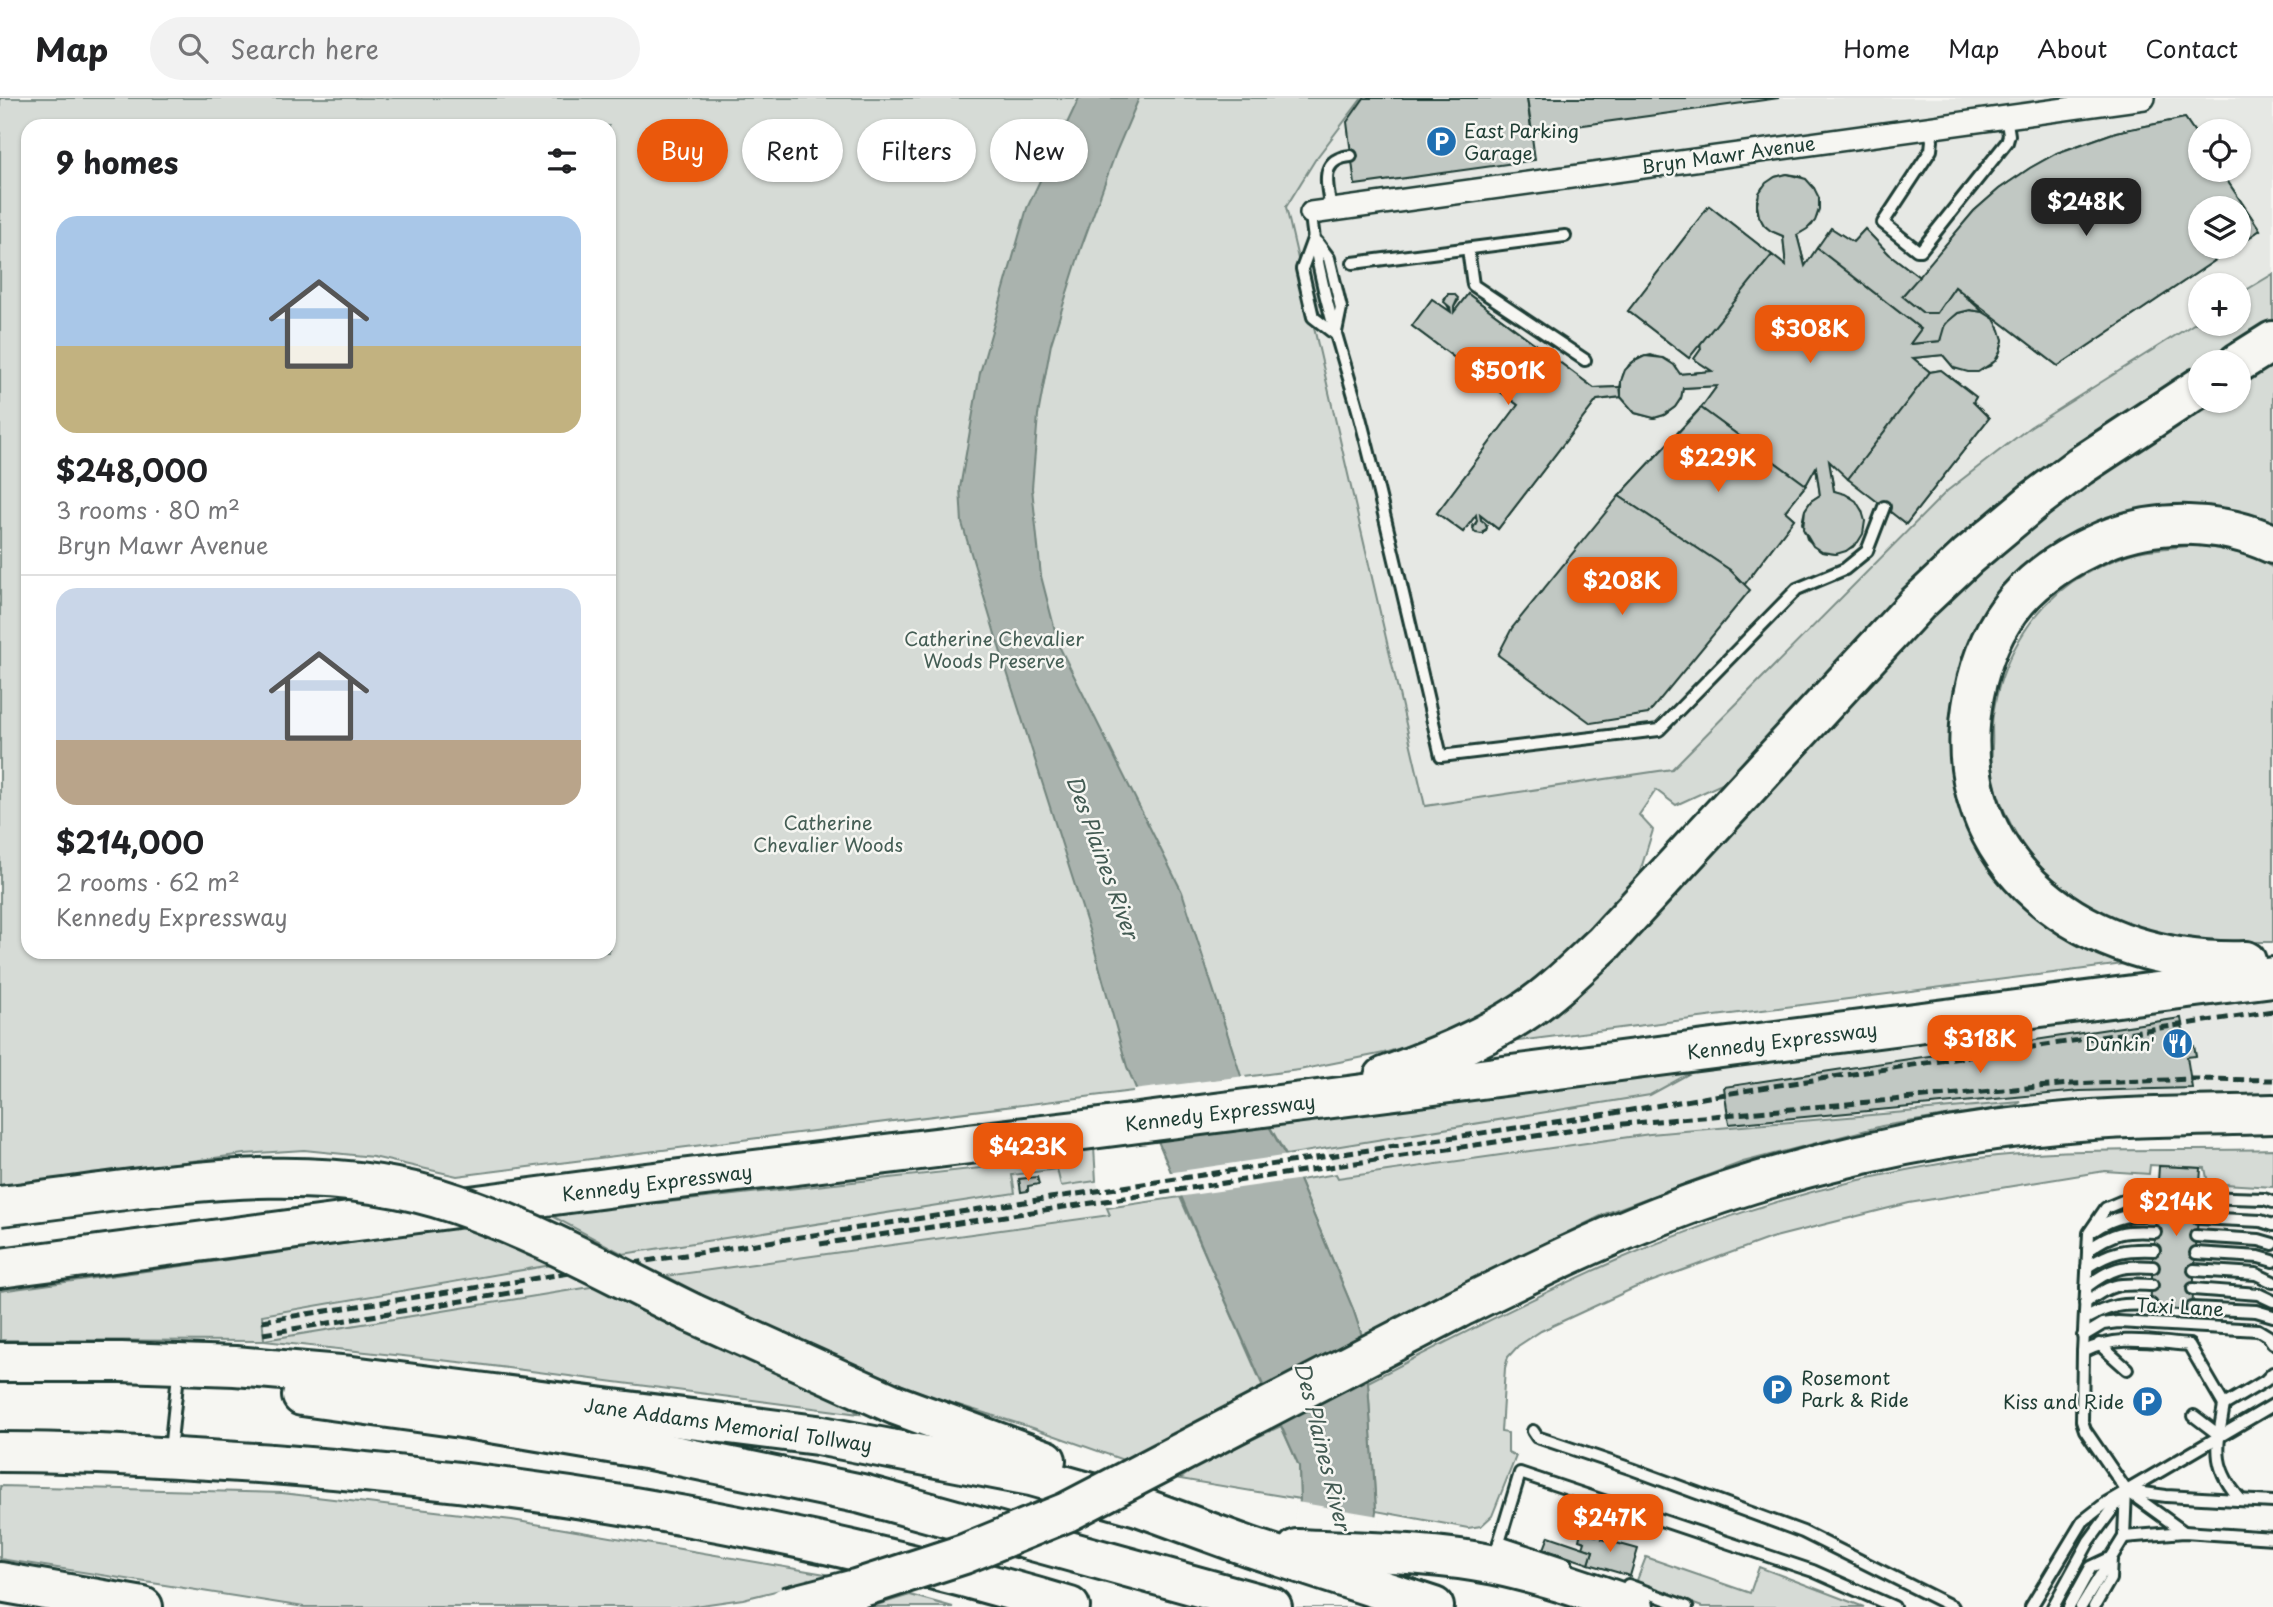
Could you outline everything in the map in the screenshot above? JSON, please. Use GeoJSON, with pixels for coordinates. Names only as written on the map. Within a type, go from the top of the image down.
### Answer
{"type":"FeatureCollection","features":[{"type":"Feature","properties":{"kind":"highway"},"geometry":{"type":"LineString","coordinates":[[2251,355],[2273,341]]}},
{"type":"Feature","properties":{"kind":"highway"},"geometry":{"type":"LineString","coordinates":[[1313,1101],[1444,1054],[1522,1013],[1559,985],[1604,943],[1917,604],[1968,556],[2080,466],[2188,395]]}},
{"type":"Feature","properties":{"kind":"highway"},"geometry":{"type":"LineString","coordinates":[[2273,544],[2253,535],[2192,524],[2154,527],[2116,536],[2082,550],[2054,567],[2015,602],[1999,623],[1988,644],[1977,675],[1968,751],[1975,797],[1992,835],[2013,867],[2029,885],[2070,917],[2098,933],[2140,949],[2182,959],[2221,962],[2273,960]]}},
{"type":"Feature","properties":{"kind":"highway","name":"Kennedy Expressway"},"geometry":{"type":"LineString","coordinates":[[0,1268],[622,1186],[1084,1130],[2273,977]]}},
{"type":"Feature","properties":{"kind":"highway"},"geometry":{"type":"LineString","coordinates":[[786,1607],[856,1589],[964,1554],[1067,1512],[1580,1248],[1740,1187],[1835,1161],[1947,1138],[2055,1123],[2170,1116],[2273,1114]]}},
{"type":"Feature","properties":{"kind":"highway"},"geometry":{"type":"LineString","coordinates":[[0,1206],[255,1178],[299,1178],[381,1185],[455,1203],[491,1217],[692,1313],[896,1405],[1062,1466],[1138,1506]]}},
{"type":"Feature","properties":{"kind":"highway"},"geometry":{"type":"LineString","coordinates":[[0,1253],[332,1226]]}},
{"type":"Feature","properties":{"kind":"highway","name":"Jane Addams Memorial Tollway"},"geometry":{"type":"LineString","coordinates":[[0,1362],[235,1366],[352,1376],[817,1435],[1031,1476],[1138,1506],[1250,1547],[1428,1605]]}},
{"type":"Feature","properties":{"kind":"highway","name":"Jane Addams Memorial Tollway"},"geometry":{"type":"LineString","coordinates":[[0,1377],[177,1384],[270,1392],[448,1416],[645,1449],[862,1494],[1257,1602]]}},
{"type":"Feature","properties":{"kind":"highway"},"geometry":{"type":"LineString","coordinates":[[0,1452],[169,1457],[326,1468],[496,1486],[663,1511],[818,1541],[1070,1607]]}},
{"type":"Feature","properties":{"kind":"highway"},"geometry":{"type":"LineString","coordinates":[[1250,1547],[1431,1556],[1496,1553],[1543,1576],[1626,1594]]}},
{"type":"Feature","properties":{"kind":"highway"},"geometry":{"type":"LineString","coordinates":[[0,1582],[143,1607]]}},
{"type":"Feature","properties":{"kind":"street","name":"Bryn Mawr Avenue"},"geometry":{"type":"LineString","coordinates":[[1321,212],[2144,98]]}},
{"type":"Feature","properties":{"kind":"lane"},"geometry":{"type":"LineString","coordinates":[[1928,128],[1932,140],[1931,150],[1883,223],[1917,250],[1921,250],[2007,142],[2009,135],[2006,116]]}},
{"type":"Feature","properties":{"kind":"lane"},"geometry":{"type":"LineString","coordinates":[[1335,334],[1313,317],[1302,269],[1321,212],[1328,169],[1332,161],[1352,156]]}},
{"type":"Feature","properties":{"kind":"lane"},"geometry":{"type":"LineString","coordinates":[[1353,263],[1566,236]]}},
{"type":"Feature","properties":{"kind":"lane"},"geometry":{"type":"LineString","coordinates":[[1313,237],[1329,258],[1341,308],[1335,334],[1362,423],[1441,756],[1659,730],[1797,589],[1845,569],[1867,551],[1884,507]]}},
{"type":"Feature","properties":{"kind":"lane"},"geometry":{"type":"LineString","coordinates":[[1468,249],[1473,285],[1585,360]]}},
{"type":"Feature","properties":{"kind":"lane"},"geometry":{"type":"LineString","coordinates":[[2157,1195],[2132,1197],[2106,1208],[2089,1233],[2081,1409],[2085,1430],[2126,1490],[2184,1532]]}},
{"type":"Feature","properties":{"kind":"lane"},"geometry":{"type":"LineString","coordinates":[[2199,1197],[2264,1199],[2273,1202]]}},
{"type":"Feature","properties":{"kind":"lane"},"geometry":{"type":"LineString","coordinates":[[2089,1233],[2109,1220],[2129,1214],[2156,1215]]}},
{"type":"Feature","properties":{"kind":"lane"},"geometry":{"type":"LineString","coordinates":[[2198,1218],[2260,1221],[2273,1225]]}},
{"type":"Feature","properties":{"kind":"lane"},"geometry":{"type":"LineString","coordinates":[[2088,1250],[2107,1236],[2128,1230],[2155,1231]]}},
{"type":"Feature","properties":{"kind":"lane"},"geometry":{"type":"LineString","coordinates":[[2196,1236],[2259,1240],[2273,1244]]}},
{"type":"Feature","properties":{"kind":"lane"},"geometry":{"type":"LineString","coordinates":[[2087,1267],[2106,1255],[2126,1249],[2154,1250]]}},
{"type":"Feature","properties":{"kind":"lane"},"geometry":{"type":"LineString","coordinates":[[2196,1253],[2259,1257],[2273,1261]]}},
{"type":"Feature","properties":{"kind":"lane"},"geometry":{"type":"LineString","coordinates":[[2086,1287],[2106,1272],[2125,1266],[2153,1267]]}},
{"type":"Feature","properties":{"kind":"lane"},"geometry":{"type":"LineString","coordinates":[[2194,1270],[2256,1274],[2273,1282]]}},
{"type":"Feature","properties":{"kind":"lane"},"geometry":{"type":"LineString","coordinates":[[2085,1303],[2105,1288],[2125,1284],[2152,1285]]}},
{"type":"Feature","properties":{"kind":"lane"},"geometry":{"type":"LineString","coordinates":[[2193,1289],[2258,1294],[2273,1301]]}},
{"type":"Feature","properties":{"kind":"lane"},"geometry":{"type":"LineString","coordinates":[[2085,1319],[2106,1307],[2126,1304],[2151,1305]]}},
{"type":"Feature","properties":{"kind":"lane"},"geometry":{"type":"LineString","coordinates":[[2192,1308],[2256,1311],[2273,1316]]}},
{"type":"Feature","properties":{"kind":"lane","name":"Taxi Lane"},"geometry":{"type":"LineString","coordinates":[[2084,1336],[2103,1324],[2118,1322],[2258,1330],[2269,1336],[2273,1343]]}},
{"type":"Feature","properties":{"kind":"lane"},"geometry":{"type":"LineString","coordinates":[[2083,1352],[2115,1340],[2189,1345],[2224,1405],[2219,1435],[2220,1468],[2229,1486],[2242,1500]]}},
{"type":"Feature","properties":{"kind":"lane"},"geometry":{"type":"LineString","coordinates":[[2099,1344],[2127,1369]]}},
{"type":"Feature","properties":{"kind":"lane"},"geometry":{"type":"LineString","coordinates":[[2224,1405],[2265,1381],[2273,1373]]}},
{"type":"Feature","properties":{"kind":"lane"},"geometry":{"type":"LineString","coordinates":[[169,1457],[177,1384]]}},
{"type":"Feature","properties":{"kind":"lane"},"geometry":{"type":"LineString","coordinates":[[2031,1607],[2083,1521],[2126,1490],[2273,1405]]}},
{"type":"Feature","properties":{"kind":"lane"},"geometry":{"type":"LineString","coordinates":[[2194,1416],[2219,1435]]}},
{"type":"Feature","properties":{"kind":"lane"},"geometry":{"type":"LineString","coordinates":[[1533,1431],[1537,1437],[1803,1532],[1952,1607]]}},
{"type":"Feature","properties":{"kind":"lane"},"geometry":{"type":"LineString","coordinates":[[1579,1569],[1496,1553],[1520,1473],[1813,1571],[1894,1607]]}},
{"type":"Feature","properties":{"kind":"lane"},"geometry":{"type":"LineString","coordinates":[[2126,1490],[2166,1496],[2273,1502]]}},
{"type":"Feature","properties":{"kind":"lane"},"geometry":{"type":"LineString","coordinates":[[2081,1607],[2124,1537],[2126,1490]]}},
{"type":"Feature","properties":{"kind":"lane"},"geometry":{"type":"LineString","coordinates":[[2053,1607],[2089,1541],[2126,1490]]}},
{"type":"Feature","properties":{"kind":"lane"},"geometry":{"type":"LineString","coordinates":[[2124,1537],[2184,1532],[2273,1538]]}},
{"type":"Feature","properties":{"kind":"lane"},"geometry":{"type":"LineString","coordinates":[[2069,1607],[2091,1567],[2111,1558]]}},
{"type":"Feature","properties":{"kind":"lane"},"geometry":{"type":"LineString","coordinates":[[2094,1607],[2110,1579],[2111,1558]]}},
{"type":"Feature","properties":{"kind":"lane"},"geometry":{"type":"LineString","coordinates":[[1626,1594],[1687,1607]]}},
{"type":"Feature","properties":{"kind":"shaded area"},"geometry":{"type":"Polygon","coordinates":[[[1352,98],[2273,98],[2273,274],[2251,287],[2251,273],[2188,273],[2188,328],[2030,427],[1947,491],[1672,769],[1425,807],[1285,207],[1352,98]]]}},
{"type":"Feature","properties":{"kind":"shaded area"},"geometry":{"type":"Polygon","coordinates":[[[2273,997],[2273,1097],[2193,1095],[2073,1098],[1726,1127],[1650,1134],[1338,1178],[1326,1149],[1650,1095],[1692,1072],[2273,997]]]}},
{"type":"Feature","properties":{"kind":"shaded area"},"geometry":{"type":"Polygon","coordinates":[[[1057,1169],[1061,1186],[1096,1181],[1110,1214],[603,1285],[264,1341],[261,1315],[623,1254],[1014,1193],[1012,1175],[1057,1169]]]}},
{"type":"Feature","properties":{"kind":"green space","name":"Catherine Chevalier Woods Preserve"},"geometry":{"type":"Polygon","coordinates":[[[0,98],[1362,98],[1315,160],[1286,207],[1425,806],[1672,769],[1947,491],[2030,427],[2188,328],[2188,336],[2251,336],[2251,287],[2273,274],[2273,323],[2230,350],[2188,350],[2188,379],[1805,702],[1722,784],[1676,805],[1656,790],[1639,815],[1653,830],[1634,891],[1547,975],[1490,1013],[1437,1037],[1384,1053],[1299,1070],[457,1176],[373,1157],[304,1150],[244,1154],[0,1187],[0,98]]]}},
{"type":"Feature","properties":{"kind":"green space"},"geometry":{"type":"Polygon","coordinates":[[[2273,358],[2273,527],[2230,513],[2019,580],[1959,790],[2131,963],[1511,1042],[1508,1038],[1563,1003],[1649,923],[1896,648],[1991,558],[2075,489],[2188,412],[2251,413],[2251,372],[2273,358]]]}},
{"type":"Feature","properties":{"kind":"green space"},"geometry":{"type":"Polygon","coordinates":[[[2198,545],[2254,556],[2273,568],[2273,942],[2220,941],[2167,935],[2117,921],[2093,909],[2056,884],[2032,858],[2005,812],[1992,774],[1992,719],[2002,676],[2019,640],[2042,608],[2072,582],[2118,558],[2141,551],[2198,545]]]}},
{"type":"Feature","properties":{"kind":"green space"},"geometry":{"type":"Polygon","coordinates":[[[1692,1072],[1650,1095],[1286,1155],[1269,1125],[1692,1072]]]}},
{"type":"Feature","properties":{"kind":"green space"},"geometry":{"type":"Polygon","coordinates":[[[2021,1102],[2016,1105],[1882,1126],[1743,1162],[1607,1213],[1501,1265],[1363,1339],[1299,1180],[1336,1174],[1338,1178],[1650,1134],[2021,1102]]]}},
{"type":"Feature","properties":{"kind":"green space"},"geometry":{"type":"Polygon","coordinates":[[[1094,1147],[1096,1181],[1061,1186],[1057,1169],[1012,1175],[1015,1193],[623,1254],[550,1215],[1017,1164],[1094,1147]]]}},
{"type":"Feature","properties":{"kind":"green space"},"geometry":{"type":"Polygon","coordinates":[[[2273,1149],[2273,1187],[2208,1183],[2205,1168],[2150,1165],[2149,1174],[2105,1171],[1909,1203],[1771,1238],[1634,1288],[1541,1331],[1518,1346],[1508,1357],[1501,1432],[1508,1433],[1508,1452],[1516,1456],[1492,1516],[1481,1526],[1468,1528],[1376,1511],[1368,1382],[1521,1304],[1655,1244],[1738,1214],[1822,1189],[1950,1162],[2071,1151],[2273,1149]]]}},
{"type":"Feature","properties":{"kind":"green space"},"geometry":{"type":"Polygon","coordinates":[[[1180,1197],[1264,1389],[1126,1461],[869,1373],[726,1308],[666,1276],[1110,1215],[1107,1208],[1180,1197]]]}},
{"type":"Feature","properties":{"kind":"green space"},"geometry":{"type":"Polygon","coordinates":[[[480,1225],[563,1263],[262,1315],[264,1340],[603,1285],[683,1328],[777,1372],[833,1394],[859,1414],[477,1364],[264,1341],[0,1340],[0,1291],[480,1225]]]}},
{"type":"Feature","properties":{"kind":"green space"},"geometry":{"type":"Polygon","coordinates":[[[1281,1426],[1299,1466],[1300,1499],[1180,1479],[1202,1463],[1281,1426]]]}},
{"type":"Feature","properties":{"kind":"green space"},"geometry":{"type":"Polygon","coordinates":[[[0,1486],[282,1493],[512,1520],[837,1576],[743,1599],[687,1607],[304,1607],[0,1559],[0,1486]]]}},
{"type":"Feature","properties":{"kind":"green space"},"geometry":{"type":"Polygon","coordinates":[[[1646,1557],[1750,1593],[1759,1567],[1864,1607],[1702,1607],[1636,1583],[1646,1557]]]}},
{"type":"Feature","properties":{"kind":"green space"},"geometry":{"type":"Polygon","coordinates":[[[910,1595],[953,1607],[870,1607],[910,1595]]]}},
{"type":"Feature","properties":{"kind":"water","name":"Des Plaines River"},"geometry":{"type":"Polygon","coordinates":[[[1079,98],[1139,98],[1081,248],[1051,344],[1038,415],[1032,488],[1041,576],[1059,646],[1182,892],[1241,1076],[1299,1180],[1363,1339],[1376,1511],[1363,1607],[1288,1607],[1300,1499],[1299,1466],[1209,1263],[1127,1067],[1090,933],[962,523],[960,488],[980,373],[1027,208],[1039,182],[1088,182],[1088,119],[1069,119],[1079,98]]]}},
{"type":"Feature","properties":{"kind":"pier"},"geometry":{"type":"Polygon","coordinates":[[[1245,1076],[1272,1124],[1153,1139],[1133,1090],[1245,1076]]]}},
{"type":"Feature","properties":{"kind":"pier"},"geometry":{"type":"Polygon","coordinates":[[[1289,1155],[1303,1179],[1177,1197],[1167,1173],[1289,1155]]]}},
{"type":"Feature","properties":{"kind":"pier"},"geometry":{"type":"Polygon","coordinates":[[[1297,1502],[1379,1516],[1367,1607],[1285,1607],[1297,1502]]]}},
{"type":"Feature","properties":{"kind":"building","name":"East Parking Garage"},"geometry":{"type":"Polygon","coordinates":[[[1364,98],[1527,98],[1535,160],[1355,185],[1347,122],[1364,98]]]}},
{"type":"Feature","properties":{"kind":"building"},"geometry":{"type":"Polygon","coordinates":[[[1527,98],[1779,98],[1532,132],[1527,98]]]}},
{"type":"Feature","properties":{"kind":"building"},"geometry":{"type":"Polygon","coordinates":[[[2185,118],[2188,122],[2188,182],[2228,182],[2237,196],[2188,196],[2188,259],[2217,259],[2196,273],[2188,273],[2188,279],[2058,366],[1955,287],[1997,324],[2003,340],[1998,357],[1990,366],[1974,372],[1954,368],[1943,355],[1913,358],[1930,372],[1941,370],[1976,397],[1973,402],[1989,418],[1906,524],[1829,461],[1834,491],[1851,497],[1862,511],[1864,527],[1860,538],[1853,547],[1836,554],[1822,552],[1807,539],[1802,523],[1805,510],[1811,501],[1820,495],[1816,467],[1806,485],[1785,511],[1794,519],[1744,585],[1730,570],[1619,496],[1705,403],[1717,386],[1683,388],[1675,407],[1654,418],[1635,413],[1621,397],[1597,400],[1498,529],[1480,515],[1487,525],[1486,531],[1482,534],[1474,532],[1476,515],[1463,532],[1437,513],[1518,405],[1412,326],[1432,299],[1451,312],[1444,299],[1448,294],[1454,294],[1458,301],[1454,312],[1468,294],[1594,388],[1620,387],[1629,365],[1638,358],[1651,355],[1669,361],[1680,374],[1712,371],[1694,359],[1701,349],[1700,342],[1689,358],[1628,311],[1709,206],[1786,266],[1783,236],[1764,225],[1757,211],[1757,200],[1762,188],[1775,177],[1787,174],[1800,176],[1814,188],[1819,203],[1812,225],[1797,235],[1805,266],[1831,228],[1853,242],[1865,229],[1889,254],[1919,277],[1974,211],[1999,189],[2057,153],[2116,132],[2185,118]]]}},
{"type":"Feature","properties":{"kind":"building"},"geometry":{"type":"Polygon","coordinates":[[[2185,118],[2188,122],[2188,182],[2228,182],[2237,196],[2188,196],[2188,259],[2217,259],[2196,273],[2188,273],[2188,279],[2058,366],[1955,287],[1937,313],[1923,313],[1902,296],[1974,211],[1999,189],[2057,153],[2116,132],[2185,118]]]}},
{"type":"Feature","properties":{"kind":"building"},"geometry":{"type":"Polygon","coordinates":[[[1787,174],[1806,179],[1819,198],[1815,221],[1797,235],[1805,266],[1817,248],[1921,329],[1910,344],[1940,341],[1942,329],[1949,320],[1958,313],[1970,310],[1983,312],[1994,319],[2003,340],[1995,361],[1978,372],[1954,368],[1943,355],[1913,358],[1930,372],[1848,479],[1829,461],[1834,491],[1856,501],[1865,521],[1863,534],[1858,542],[1846,551],[1836,554],[1822,552],[1813,546],[1803,529],[1805,510],[1811,501],[1820,495],[1816,467],[1806,485],[1701,408],[1717,386],[1683,388],[1675,407],[1654,418],[1635,413],[1621,397],[1621,381],[1625,370],[1645,356],[1663,358],[1674,365],[1680,374],[1712,371],[1694,359],[1701,349],[1700,342],[1772,255],[1786,266],[1783,236],[1764,225],[1757,205],[1759,193],[1766,183],[1787,174]]]}},
{"type":"Feature","properties":{"kind":"building"},"geometry":{"type":"Polygon","coordinates":[[[1709,206],[1772,255],[1689,358],[1628,311],[1709,206]]]}},
{"type":"Feature","properties":{"kind":"building"},"geometry":{"type":"Polygon","coordinates":[[[2251,216],[2260,230],[2251,236],[2251,216]]]}},
{"type":"Feature","properties":{"kind":"building"},"geometry":{"type":"Polygon","coordinates":[[[2251,216],[2260,230],[2251,236],[2251,216]]]}},
{"type":"Feature","properties":{"kind":"building"},"geometry":{"type":"Polygon","coordinates":[[[1831,228],[1853,242],[1865,229],[1889,254],[1919,277],[1902,296],[1923,313],[1937,313],[1955,287],[1983,312],[1970,310],[1958,313],[1945,324],[1940,341],[1910,344],[1921,329],[1817,248],[1831,228]]]}},
{"type":"Feature","properties":{"kind":"building"},"geometry":{"type":"Polygon","coordinates":[[[1448,294],[1454,294],[1458,298],[1454,312],[1468,294],[1594,388],[1620,387],[1621,397],[1597,400],[1498,529],[1480,515],[1487,528],[1482,534],[1473,529],[1477,521],[1476,515],[1463,532],[1437,513],[1518,405],[1412,326],[1432,299],[1451,312],[1444,302],[1448,294]]]}},
{"type":"Feature","properties":{"kind":"building"},"geometry":{"type":"Polygon","coordinates":[[[1941,370],[1976,397],[1973,402],[1989,418],[1906,524],[1848,479],[1930,372],[1941,370]]]}},
{"type":"Feature","properties":{"kind":"building"},"geometry":{"type":"Polygon","coordinates":[[[1701,408],[1806,485],[1785,511],[1794,519],[1744,585],[1730,570],[1619,496],[1701,408]]]}},
{"type":"Feature","properties":{"kind":"building"},"geometry":{"type":"Polygon","coordinates":[[[1619,496],[1730,570],[1750,590],[1648,714],[1591,723],[1498,655],[1512,628],[1619,496]]]}},
{"type":"Feature","properties":{"kind":"building"},"geometry":{"type":"Polygon","coordinates":[[[2181,1018],[2186,1048],[2194,1046],[2196,1056],[2187,1057],[2192,1088],[2080,1091],[1729,1124],[1724,1087],[2181,1018]]]}},
{"type":"Feature","properties":{"kind":"building"},"geometry":{"type":"Polygon","coordinates":[[[2159,1166],[2201,1168],[2192,1311],[2150,1308],[2159,1166]]]}},
{"type":"Feature","properties":{"kind":"building"},"geometry":{"type":"Polygon","coordinates":[[[1037,1177],[1039,1184],[1028,1186],[1028,1191],[1021,1192],[1019,1179],[1037,1177]]]}},
{"type":"Feature","properties":{"kind":"building"},"geometry":{"type":"Polygon","coordinates":[[[1599,1531],[1604,1533],[1602,1539],[1638,1549],[1630,1576],[1589,1564],[1593,1551],[1583,1548],[1585,1542],[1579,1540],[1581,1532],[1597,1536],[1599,1531]]]}},
{"type":"Feature","properties":{"kind":"building"},"geometry":{"type":"Polygon","coordinates":[[[1549,1536],[1593,1551],[1589,1564],[1544,1549],[1549,1536]]]}},
{"type":"Feature","properties":{"kind":"railway"},"geometry":{"type":"LineString","coordinates":[[262,1321],[2273,1011]]}},
{"type":"Feature","properties":{"kind":"railway"},"geometry":{"type":"LineString","coordinates":[[820,1244],[1601,1126],[2071,1084],[2191,1079],[2273,1080]]}},
{"type":"Feature","properties":{"kind":"railway"},"geometry":{"type":"LineString","coordinates":[[263,1334],[522,1291]]}},
{"type":"Feature","properties":{"kind":"place","name":"East Parking Garage"},"geometry":{"type":"Point","coordinates":[1441,142]}},
{"type":"Feature","properties":{"kind":"place","name":"Dunkin'"},"geometry":{"type":"Point","coordinates":[2178,1044]}},
{"type":"Feature","properties":{"kind":"place","name":"Rosemont Park & Ride"},"geometry":{"type":"Point","coordinates":[1778,1389]}},
{"type":"Feature","properties":{"kind":"place","name":"Kiss and Ride"},"geometry":{"type":"Point","coordinates":[2147,1402]}},
{"type":"Feature","properties":{"kind":"park label","name":"Catherine Chevalier Woods"},"geometry":{"type":"Point","coordinates":[828,834]}}]}
